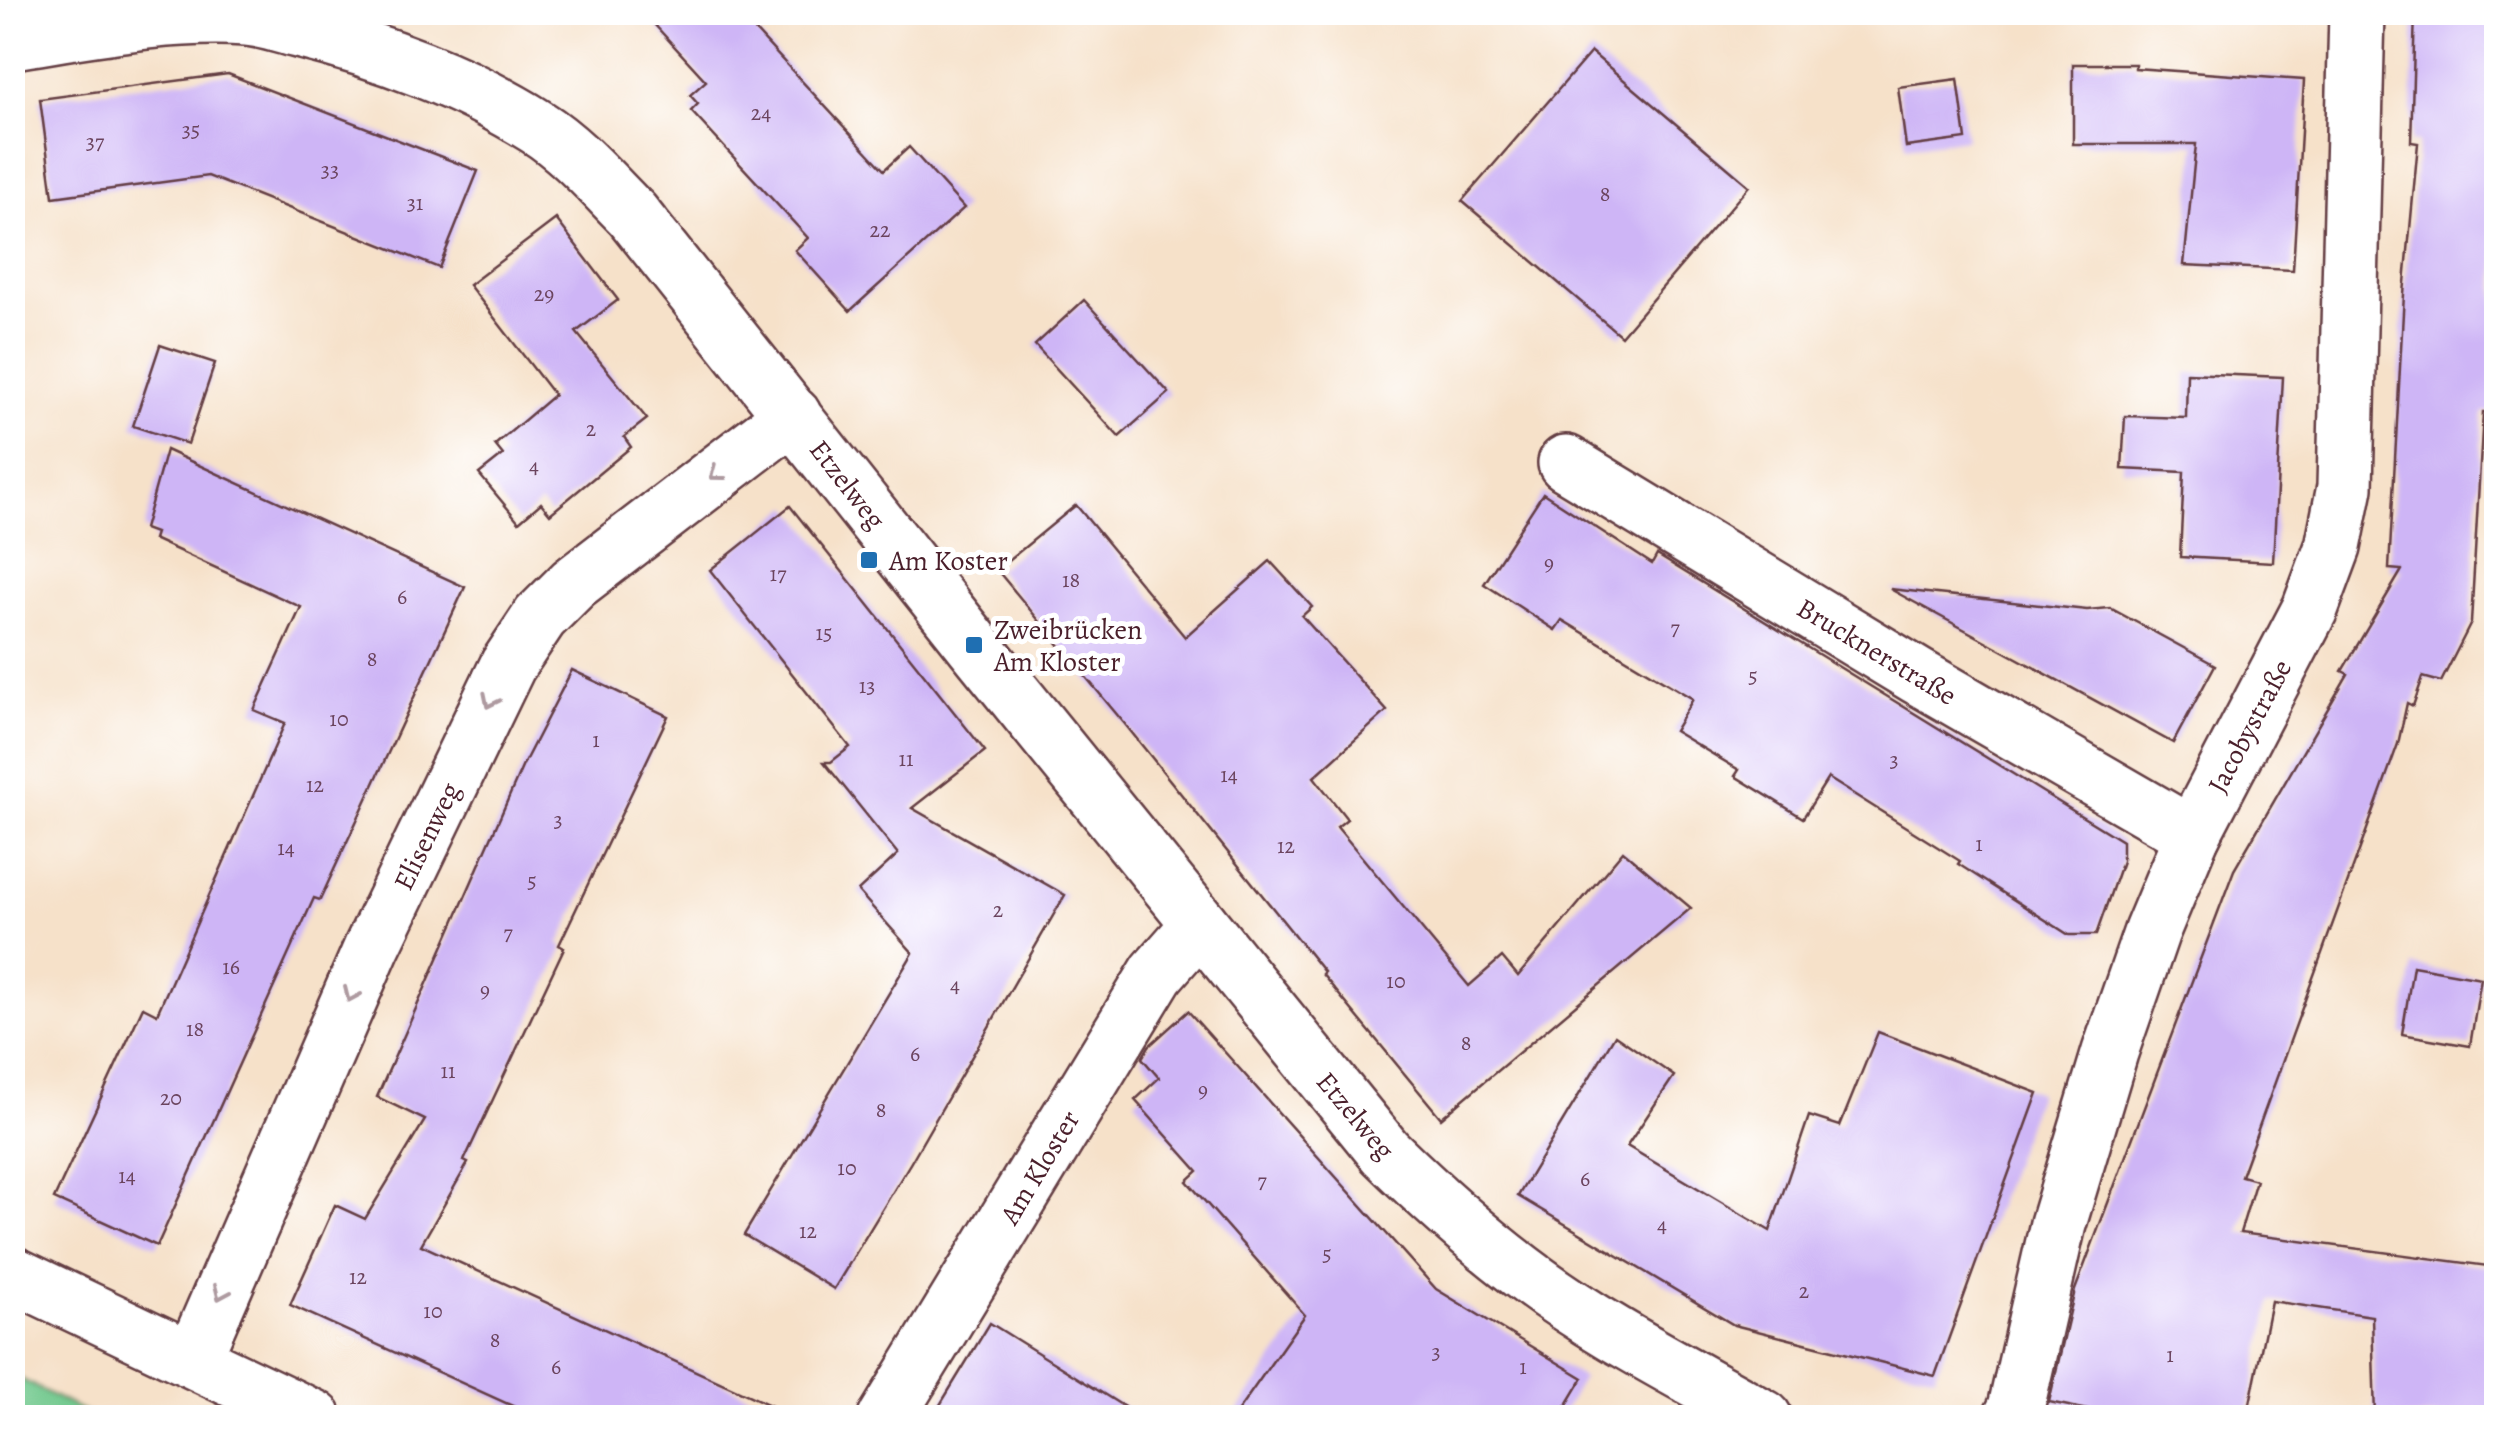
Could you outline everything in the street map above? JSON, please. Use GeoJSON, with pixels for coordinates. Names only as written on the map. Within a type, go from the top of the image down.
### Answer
{"type":"FeatureCollection","features":[{"type":"Feature","properties":{"kind":"street","name":"Jacobystraße"},"geometry":{"type":"LineString","coordinates":[[2011,1418],[2058,1224],[2110,1052],[2152,932],[2192,835],[2310,609],[2334,548],[2345,486],[2357,12]]}},
{"type":"Feature","properties":{"kind":"street","name":"Etzelweg"},"geometry":{"type":"LineString","coordinates":[[39,29],[174,17],[250,18],[408,65],[479,96],[538,128],[632,214],[974,646],[1384,1152],[1448,1214],[1525,1275],[1626,1339],[1764,1418]]}},
{"type":"Feature","properties":{"kind":"street","name":"Elisenweg"},"geometry":{"type":"LineString","coordinates":[[193,1359],[372,947],[508,665],[540,617],[574,583],[793,415]]}},
{"type":"Feature","properties":{"kind":"street","name":"Brucknerstraße"},"geometry":{"type":"LineString","coordinates":[[1566,462],[1917,676],[2192,835]]}},
{"type":"Feature","properties":{"kind":"street","name":"Am Kloster"},"geometry":{"type":"LineString","coordinates":[[886,1418],[1157,973],[1200,924]]}},
{"type":"Feature","properties":{"kind":"street"},"geometry":{"type":"LineString","coordinates":[[12,1274],[314,1418]]}},
{"type":"Feature","properties":{"kind":"green space"},"geometry":{"type":"Polygon","coordinates":[[[13,1375],[94,1417],[13,1417],[13,1375]]]}},
{"type":"Feature","properties":{"kind":"building"},"geometry":{"type":"Polygon","coordinates":[[[643,12],[738,12],[884,170],[909,147],[964,208],[850,311],[795,250],[808,238],[691,111],[698,104],[690,95],[706,81],[643,12]]]}},
{"type":"Feature","properties":{"kind":"building"},"geometry":{"type":"Polygon","coordinates":[[[2415,12],[2496,12],[2496,347],[2493,412],[2483,412],[2471,623],[2441,682],[2423,677],[2413,706],[2407,703],[2398,744],[2241,1176],[2256,1180],[2240,1233],[2496,1267],[2496,1415],[2375,1418],[2372,1316],[2271,1301],[2247,1418],[2128,1418],[2049,1402],[2075,1290],[2234,870],[2348,674],[2342,671],[2402,570],[2389,569],[2404,294],[2418,143],[2411,142],[2415,12]]]}},
{"type":"Feature","properties":{"kind":"building"},"geometry":{"type":"Polygon","coordinates":[[[1591,52],[1749,186],[1621,336],[1462,201],[1591,52]]]}},
{"type":"Feature","properties":{"kind":"building"},"geometry":{"type":"Polygon","coordinates":[[[2073,64],[2135,64],[2135,68],[2304,80],[2293,270],[2184,265],[2196,144],[2073,144],[2073,64]]]}},
{"type":"Feature","properties":{"kind":"building"},"geometry":{"type":"Polygon","coordinates":[[[228,74],[478,171],[439,268],[208,176],[53,197],[40,99],[228,74]]]}},
{"type":"Feature","properties":{"kind":"building"},"geometry":{"type":"Polygon","coordinates":[[[1958,79],[1966,139],[1906,147],[1898,87],[1958,79]]]}},
{"type":"Feature","properties":{"kind":"building"},"geometry":{"type":"Polygon","coordinates":[[[556,219],[618,300],[576,332],[647,419],[624,437],[631,447],[550,514],[541,503],[519,522],[479,474],[503,455],[495,445],[554,395],[469,285],[556,219]]]}},
{"type":"Feature","properties":{"kind":"building"},"geometry":{"type":"Polygon","coordinates":[[[1084,300],[1169,393],[1119,437],[1035,345],[1084,300]]]}},
{"type":"Feature","properties":{"kind":"building"},"geometry":{"type":"Polygon","coordinates":[[[160,345],[215,363],[188,444],[133,426],[160,345]]]}},
{"type":"Feature","properties":{"kind":"building"},"geometry":{"type":"Polygon","coordinates":[[[2187,373],[2283,377],[2273,562],[2180,557],[2184,472],[2122,469],[2125,416],[2186,418],[2187,373]]]}},
{"type":"Feature","properties":{"kind":"building"},"geometry":{"type":"Polygon","coordinates":[[[166,450],[465,587],[320,900],[314,898],[157,1246],[54,1199],[143,1007],[157,1014],[285,723],[254,710],[301,607],[153,539],[155,533],[144,529],[166,450]]]}},
{"type":"Feature","properties":{"kind":"building"},"geometry":{"type":"Polygon","coordinates":[[[1543,493],[1652,564],[1657,555],[2122,841],[2122,861],[2096,935],[2069,935],[1828,778],[1803,818],[1735,776],[1739,770],[1674,731],[1693,699],[1562,620],[1555,630],[1484,584],[1543,493]]]}},
{"type":"Feature","properties":{"kind":"building"},"geometry":{"type":"Polygon","coordinates":[[[1076,505],[1185,637],[1270,561],[1312,607],[1302,616],[1387,711],[1314,777],[1347,819],[1337,827],[1469,986],[1502,957],[1518,976],[1623,851],[1691,908],[1441,1118],[997,570],[1076,505]]]}},
{"type":"Feature","properties":{"kind":"building"},"geometry":{"type":"Polygon","coordinates":[[[790,506],[985,751],[912,808],[1065,895],[834,1289],[744,1235],[913,953],[858,891],[898,854],[824,762],[831,762],[850,747],[710,570],[790,506]]]}},
{"type":"Feature","properties":{"kind":"building"},"geometry":{"type":"Polygon","coordinates":[[[1890,589],[2087,610],[2110,608],[2215,665],[2173,743],[1890,589]]]}},
{"type":"Feature","properties":{"kind":"building"},"geometry":{"type":"Polygon","coordinates":[[[572,670],[668,716],[559,945],[564,948],[464,1161],[468,1163],[421,1245],[798,1418],[539,1418],[290,1305],[335,1205],[365,1219],[425,1120],[377,1097],[523,765],[572,670]]]}},
{"type":"Feature","properties":{"kind":"building"},"geometry":{"type":"Polygon","coordinates":[[[2413,966],[2481,978],[2470,1046],[2402,1034],[2413,966]]]}},
{"type":"Feature","properties":{"kind":"building"},"geometry":{"type":"Polygon","coordinates":[[[1188,1011],[1436,1289],[1583,1378],[1559,1418],[1233,1418],[1305,1315],[1187,1181],[1198,1171],[1135,1100],[1159,1078],[1142,1058],[1149,1046],[1188,1011]]]}},
{"type":"Feature","properties":{"kind":"building"},"geometry":{"type":"Polygon","coordinates":[[[1878,1032],[2038,1093],[1935,1376],[1734,1325],[1518,1196],[1615,1035],[1674,1076],[1627,1146],[1770,1231],[1809,1116],[1840,1126],[1878,1032]]]}},
{"type":"Feature","properties":{"kind":"building"},"geometry":{"type":"Polygon","coordinates":[[[990,1323],[1142,1418],[932,1418],[990,1323]]]}},
{"type":"Feature","properties":{"kind":"place","name":"Am Koster"},"geometry":{"type":"Point","coordinates":[869,560]}},
{"type":"Feature","properties":{"kind":"place","name":"Zweibrücken Am Kloster"},"geometry":{"type":"Point","coordinates":[974,645]}}]}
